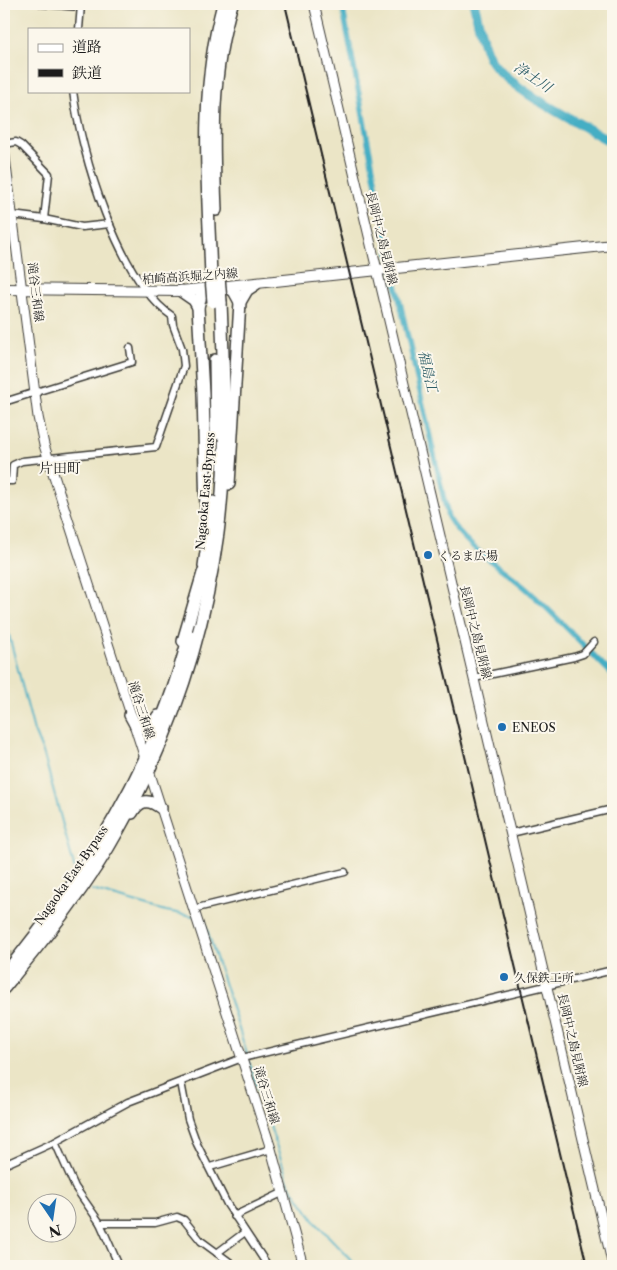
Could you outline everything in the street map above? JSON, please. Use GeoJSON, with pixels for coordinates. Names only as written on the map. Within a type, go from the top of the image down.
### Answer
{"type":"FeatureCollection","features":[{"type":"Feature","properties":{"kind":"highway","name":"Nagaoka East Bypass"},"geometry":{"type":"LineString","coordinates":[[221,28],[223,4]]}},
{"type":"Feature","properties":{"kind":"highway","name":"Nagaoka East Bypass"},"geometry":{"type":"LineString","coordinates":[[4,988],[35,951],[105,852],[149,772],[188,669],[206,578],[206,561],[217,498],[219,339],[217,302],[213,281],[205,114],[210,58],[232,4]]}},
{"type":"Feature","properties":{"kind":"highway"},"geometry":{"type":"LineString","coordinates":[[130,715],[136,726],[142,728],[151,726],[156,719],[168,691],[220,542],[217,498],[204,422],[198,307],[201,296],[213,281]]}},
{"type":"Feature","properties":{"kind":"highway"},"geometry":{"type":"LineString","coordinates":[[217,498],[238,335],[240,302],[247,290],[256,284]]}},
{"type":"Feature","properties":{"kind":"highway"},"geometry":{"type":"LineString","coordinates":[[227,287],[234,291],[240,302]]}},
{"type":"Feature","properties":{"kind":"highway"},"geometry":{"type":"LineString","coordinates":[[181,291],[194,300],[198,307]]}},
{"type":"Feature","properties":{"kind":"highway","name":"Nagaoka East Bypass"},"geometry":{"type":"LineString","coordinates":[[4,975],[61,902],[105,836],[126,799],[144,759],[187,642],[206,578]]}},
{"type":"Feature","properties":{"kind":"highway"},"geometry":{"type":"LineString","coordinates":[[35,951],[65,916],[99,868],[137,805],[148,801],[161,808]]}},
{"type":"Feature","properties":{"kind":"main road","name":"長岡中之島見附線"},"geometry":{"type":"LineString","coordinates":[[314,4],[381,271],[474,678],[613,1266]]}},
{"type":"Feature","properties":{"kind":"main road","name":"滝谷三和線"},"geometry":{"type":"LineString","coordinates":[[4,150],[9,215],[22,289],[41,434],[271,1149],[302,1266]]}},
{"type":"Feature","properties":{"kind":"main road","name":"柏崎高浜堀之内線"},"geometry":{"type":"LineString","coordinates":[[4,289],[181,291],[213,281],[227,287],[613,245]]}},
{"type":"Feature","properties":{"kind":"street"},"geometry":{"type":"LineString","coordinates":[[42,4],[81,6],[79,28]]}},
{"type":"Feature","properties":{"kind":"street"},"geometry":{"type":"LineString","coordinates":[[4,481],[12,481],[12,468],[15,463],[48,457],[156,447],[164,419],[181,375],[183,359],[172,316],[157,304],[148,292],[125,255],[110,224],[90,169],[76,116],[73,92]]}},
{"type":"Feature","properties":{"kind":"street"},"geometry":{"type":"LineString","coordinates":[[4,144],[16,142],[22,145],[49,174],[44,219]]}},
{"type":"Feature","properties":{"kind":"street"},"geometry":{"type":"LineString","coordinates":[[9,215],[44,219],[82,227],[110,224]]}},
{"type":"Feature","properties":{"kind":"street"},"geometry":{"type":"LineString","coordinates":[[4,402],[35,394],[132,362],[130,348]]}},
{"type":"Feature","properties":{"kind":"street"},"geometry":{"type":"LineString","coordinates":[[474,678],[574,658],[586,651],[593,643]]}},
{"type":"Feature","properties":{"kind":"street"},"geometry":{"type":"LineString","coordinates":[[511,833],[613,809]]}},
{"type":"Feature","properties":{"kind":"street"},"geometry":{"type":"LineString","coordinates":[[193,908],[345,872]]}},
{"type":"Feature","properties":{"kind":"street"},"geometry":{"type":"LineString","coordinates":[[4,1165],[55,1142],[128,1102],[242,1058],[613,970]]}},
{"type":"Feature","properties":{"kind":"street"},"geometry":{"type":"LineString","coordinates":[[181,1082],[188,1119],[197,1144],[234,1216],[259,1249],[268,1266]]}},
{"type":"Feature","properties":{"kind":"street"},"geometry":{"type":"LineString","coordinates":[[55,1142],[75,1188],[100,1223],[119,1266]]}},
{"type":"Feature","properties":{"kind":"street"},"geometry":{"type":"LineString","coordinates":[[210,1167],[271,1149]]}},
{"type":"Feature","properties":{"kind":"street"},"geometry":{"type":"LineString","coordinates":[[234,1216],[282,1193]]}},
{"type":"Feature","properties":{"kind":"street"},"geometry":{"type":"LineString","coordinates":[[100,1223],[155,1223],[177,1217],[184,1220],[194,1235],[235,1266]]}},
{"type":"Feature","properties":{"kind":"street"},"geometry":{"type":"LineString","coordinates":[[217,1253],[245,1232]]}},
{"type":"Feature","properties":{"kind":"waterway","name":"福島江"},"geometry":{"type":"LineString","coordinates":[[342,4],[389,253],[448,517],[465,539],[532,594],[613,675]]}},
{"type":"Feature","properties":{"kind":"waterway","name":"浄土川"},"geometry":{"type":"LineString","coordinates":[[474,4],[484,46],[490,59],[499,70],[528,94],[613,143]]}},
{"type":"Feature","properties":{"kind":"waterway"},"geometry":{"type":"LineString","coordinates":[[4,616],[34,731],[44,755],[75,870]]}},
{"type":"Feature","properties":{"kind":"waterway"},"geometry":{"type":"LineString","coordinates":[[92,890],[166,911],[193,916]]}},
{"type":"Feature","properties":{"kind":"waterway"},"geometry":{"type":"LineString","coordinates":[[200,917],[204,920],[247,1054]]}},
{"type":"Feature","properties":{"kind":"waterway"},"geometry":{"type":"LineString","coordinates":[[248,1059],[289,1184],[316,1223],[357,1266]]}},
{"type":"Feature","properties":{"kind":"tunnel"},"geometry":{"type":"LineString","coordinates":[[7,954],[21,955]]}},
{"type":"Feature","properties":{"kind":"railway"},"geometry":{"type":"LineString","coordinates":[[285,4],[587,1266]]}},
{"type":"Feature","properties":{"kind":"place","name":"くるま広場"},"geometry":{"type":"Point","coordinates":[428,555]}},
{"type":"Feature","properties":{"kind":"place","name":"ENEOS"},"geometry":{"type":"Point","coordinates":[502,727]}},
{"type":"Feature","properties":{"kind":"place","name":"久保鉄工所"},"geometry":{"type":"Point","coordinates":[504,977]}},
{"type":"Feature","properties":{"kind":"district","name":"片田町"},"geometry":{"type":"Point","coordinates":[60,468]}}]}
